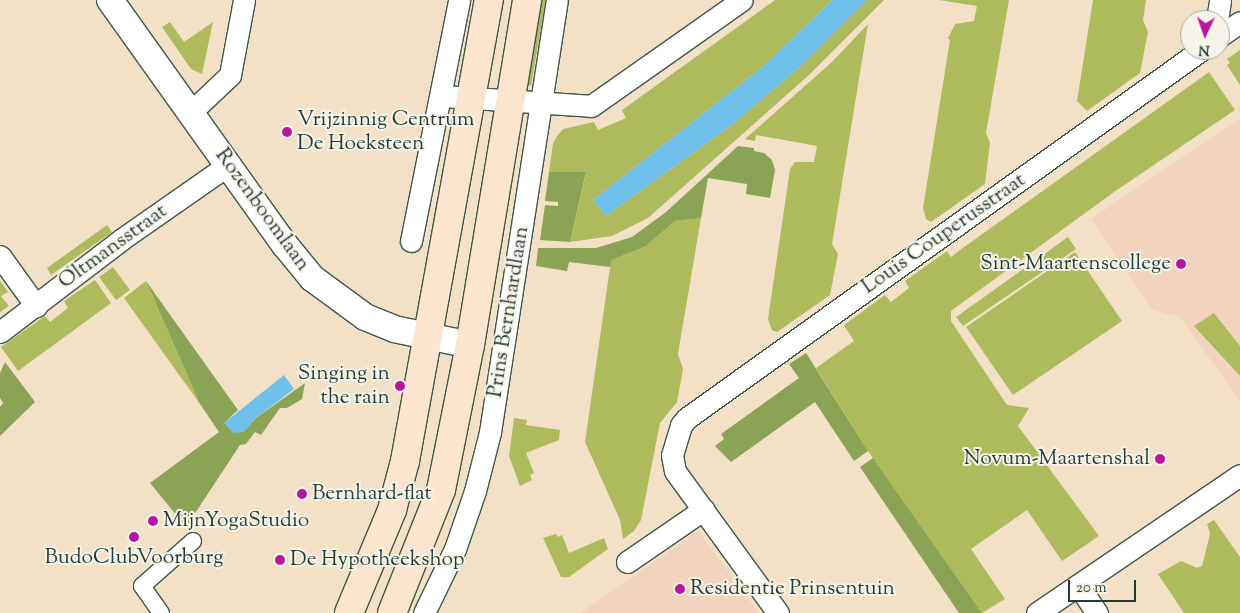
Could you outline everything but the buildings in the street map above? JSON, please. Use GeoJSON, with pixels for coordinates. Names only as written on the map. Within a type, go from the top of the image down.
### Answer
{"type":"FeatureCollection","features":[{"type":"Feature","properties":{"kind":"main road"},"geometry":{"type":"LineString","coordinates":[[349,613],[392,510],[412,429],[470,97],[489,0]]}},
{"type":"Feature","properties":{"kind":"main road","name":"Prins Bernhardlaan"},"geometry":{"type":"LineString","coordinates":[[392,613],[441,490],[470,345],[527,0]]}},
{"type":"Feature","properties":{"kind":"street","name":"Rozenboomlaan"},"geometry":{"type":"LineString","coordinates":[[110,0],[228,165],[312,278],[365,317],[394,329],[470,345]]}},
{"type":"Feature","properties":{"kind":"street"},"geometry":{"type":"LineString","coordinates":[[191,112],[230,75],[244,0]]}},
{"type":"Feature","properties":{"kind":"street"},"geometry":{"type":"LineString","coordinates":[[412,241],[442,96],[458,0]]}},
{"type":"Feature","properties":{"kind":"street","name":"Prins Bernhardlaan"},"geometry":{"type":"LineString","coordinates":[[424,613],[455,549],[475,491],[490,432],[557,0]]}},
{"type":"Feature","properties":{"kind":"street"},"geometry":{"type":"LineString","coordinates":[[442,96],[591,106],[606,98],[742,0]]}},
{"type":"Feature","properties":{"kind":"street","name":"Louis Couperusstraat"},"geometry":{"type":"LineString","coordinates":[[704,509],[675,471],[672,456],[675,439],[687,418],[1187,60]]}},
{"type":"Feature","properties":{"kind":"street"},"geometry":{"type":"LineString","coordinates":[[430,150],[454,187]]}},
{"type":"Feature","properties":{"kind":"street","name":"Oltmansstraat"},"geometry":{"type":"LineString","coordinates":[[0,332],[36,306],[50,291],[228,165]]}},
{"type":"Feature","properties":{"kind":"street"},"geometry":{"type":"LineString","coordinates":[[0,256],[36,306]]}},
{"type":"Feature","properties":{"kind":"street"},"geometry":{"type":"LineString","coordinates":[[1037,613],[1240,475]]}},
{"type":"Feature","properties":{"kind":"street"},"geometry":{"type":"LineString","coordinates":[[627,562],[704,509],[778,613]]}},
{"type":"Feature","properties":{"kind":"street"},"geometry":{"type":"LineString","coordinates":[[161,613],[142,586],[193,541]]}},
{"type":"Feature","properties":{"kind":"street"},"geometry":{"type":"LineString","coordinates":[[1078,585],[1097,613]]}},
{"type":"Feature","properties":{"kind":"shaded area","name":"Sint-Maartenscollege"},"geometry":{"type":"Polygon","coordinates":[[[1240,119],[1240,401],[1180,317],[1153,310],[1091,219],[1240,119]]]}},
{"type":"Feature","properties":{"kind":"shaded area","name":"Residentie Prinsentuin"},"geometry":{"type":"Polygon","coordinates":[[[698,531],[759,613],[581,613],[698,531]]]}},
{"type":"Feature","properties":{"kind":"green space"},"geometry":{"type":"Polygon","coordinates":[[[539,0],[546,0],[531,85],[527,86],[524,84],[539,0]]]}},
{"type":"Feature","properties":{"kind":"green space"},"geometry":{"type":"Polygon","coordinates":[[[775,0],[832,0],[765,65],[593,200],[606,216],[733,124],[800,67],[867,0],[884,0],[810,74],[648,218],[612,236],[570,242],[586,173],[549,172],[553,143],[563,129],[594,122],[598,130],[626,118],[622,110],[775,0]]]}},
{"type":"Feature","properties":{"kind":"green space"},"geometry":{"type":"Polygon","coordinates":[[[939,0],[1009,0],[986,133],[990,143],[985,184],[931,222],[926,219],[923,208],[950,40],[948,38],[955,24],[974,21],[977,6],[939,0]]]}},
{"type":"Feature","properties":{"kind":"green space"},"geometry":{"type":"Polygon","coordinates":[[[1093,0],[1146,0],[1143,20],[1148,32],[1140,73],[1087,111],[1077,101],[1093,0]]]}},
{"type":"Feature","properties":{"kind":"green space"},"geometry":{"type":"Polygon","coordinates":[[[170,22],[184,42],[213,22],[202,74],[191,69],[162,27],[170,22]]]}},
{"type":"Feature","properties":{"kind":"green space"},"geometry":{"type":"Polygon","coordinates":[[[868,24],[832,244],[838,254],[830,295],[777,332],[772,330],[768,319],[790,169],[795,162],[814,162],[817,146],[756,135],[755,141],[745,139],[832,62],[868,24]]]}},
{"type":"Feature","properties":{"kind":"green space"},"geometry":{"type":"Polygon","coordinates":[[[1240,50],[1240,85],[1227,65],[1230,63],[1228,60],[1230,60],[1230,57],[1240,50]]]}},
{"type":"Feature","properties":{"kind":"green space"},"geometry":{"type":"Polygon","coordinates":[[[1209,72],[1235,110],[1114,192],[951,311],[951,321],[1007,405],[1029,408],[1018,426],[1099,536],[1062,561],[1027,510],[971,549],[1005,599],[982,613],[868,451],[816,368],[854,341],[844,325],[885,295],[891,302],[909,288],[905,281],[947,251],[951,257],[1209,72]]]}},
{"type":"Feature","properties":{"kind":"green space"},"geometry":{"type":"Polygon","coordinates":[[[738,146],[754,148],[754,151],[764,153],[772,160],[775,170],[770,198],[746,194],[747,184],[708,178],[701,218],[675,221],[646,246],[612,260],[610,267],[569,262],[567,271],[536,266],[538,248],[596,248],[632,237],[666,212],[738,146]]]}},
{"type":"Feature","properties":{"kind":"green space"},"geometry":{"type":"Polygon","coordinates":[[[549,172],[586,172],[570,242],[540,240],[545,205],[558,206],[558,202],[545,201],[549,172]]]}},
{"type":"Feature","properties":{"kind":"green space"},"geometry":{"type":"Polygon","coordinates":[[[701,218],[678,354],[683,369],[677,402],[660,423],[641,520],[634,531],[623,539],[620,520],[585,442],[610,267],[612,260],[646,246],[675,221],[701,218]]]}},
{"type":"Feature","properties":{"kind":"green space"},"geometry":{"type":"Polygon","coordinates":[[[107,225],[112,232],[51,275],[47,268],[107,225]]]}},
{"type":"Feature","properties":{"kind":"green space"},"geometry":{"type":"Polygon","coordinates":[[[1068,237],[1076,249],[963,326],[956,317],[1068,237]]]}},
{"type":"Feature","properties":{"kind":"green space"},"geometry":{"type":"Polygon","coordinates":[[[1075,252],[1122,321],[1013,395],[966,327],[1075,252]]]}},
{"type":"Feature","properties":{"kind":"green space"},"geometry":{"type":"Polygon","coordinates":[[[113,267],[130,290],[116,300],[99,277],[113,267]]]}},
{"type":"Feature","properties":{"kind":"green space"},"geometry":{"type":"Polygon","coordinates":[[[95,280],[111,303],[18,371],[1,347],[45,316],[50,322],[68,308],[64,301],[95,280]]]}},
{"type":"Feature","properties":{"kind":"green space"},"geometry":{"type":"Polygon","coordinates":[[[0,281],[8,292],[1,296],[9,306],[0,312],[0,281]]]}},
{"type":"Feature","properties":{"kind":"green space"},"geometry":{"type":"Polygon","coordinates":[[[146,281],[200,404],[124,298],[146,281]]]}},
{"type":"Feature","properties":{"kind":"green space"},"geometry":{"type":"Polygon","coordinates":[[[146,281],[238,410],[224,423],[244,431],[256,418],[305,383],[302,399],[287,408],[280,408],[261,435],[255,432],[246,444],[240,445],[186,527],[150,483],[219,432],[200,404],[146,281]]]}},
{"type":"Feature","properties":{"kind":"green space"},"geometry":{"type":"Polygon","coordinates":[[[1214,313],[1240,346],[1240,376],[1194,326],[1214,313]]]}},
{"type":"Feature","properties":{"kind":"green space"},"geometry":{"type":"Polygon","coordinates":[[[806,353],[868,451],[854,461],[815,402],[731,462],[715,446],[724,439],[721,434],[799,378],[789,364],[806,353]]]}},
{"type":"Feature","properties":{"kind":"green space"},"geometry":{"type":"Polygon","coordinates":[[[5,362],[35,402],[0,436],[0,407],[3,403],[0,398],[0,373],[5,362]]]}},
{"type":"Feature","properties":{"kind":"green space"},"geometry":{"type":"Polygon","coordinates":[[[514,418],[527,420],[526,425],[560,430],[559,440],[526,453],[534,473],[530,475],[532,480],[520,486],[509,456],[514,418]]]}},
{"type":"Feature","properties":{"kind":"green space"},"geometry":{"type":"Polygon","coordinates":[[[873,458],[982,613],[959,613],[860,467],[873,458]]]}},
{"type":"Feature","properties":{"kind":"green space"},"geometry":{"type":"Polygon","coordinates":[[[1214,520],[1240,557],[1240,613],[1184,613],[1158,574],[1181,561],[1197,568],[1202,566],[1210,534],[1207,524],[1214,520]]]}},
{"type":"Feature","properties":{"kind":"green space"},"geometry":{"type":"Polygon","coordinates":[[[556,534],[558,537],[562,535],[569,553],[604,538],[608,549],[569,577],[561,577],[543,538],[556,534]]]}},
{"type":"Feature","properties":{"kind":"water"},"geometry":{"type":"Polygon","coordinates":[[[832,0],[867,0],[800,67],[733,124],[606,216],[593,200],[765,65],[832,0]]]}},
{"type":"Feature","properties":{"kind":"water"},"geometry":{"type":"Polygon","coordinates":[[[284,375],[294,389],[256,418],[244,432],[233,433],[224,423],[284,375]]]}},
{"type":"Feature","properties":{"kind":"place","name":"Vrijzinnig Centrum De Hoeksteen"},"geometry":{"type":"Point","coordinates":[287,132]}},
{"type":"Feature","properties":{"kind":"place","name":"Sint-Maartenscollege"},"geometry":{"type":"Point","coordinates":[1181,264]}},
{"type":"Feature","properties":{"kind":"place","name":"Singing in the rain"},"geometry":{"type":"Point","coordinates":[400,386]}},
{"type":"Feature","properties":{"kind":"place","name":"Novum-Maartenshal"},"geometry":{"type":"Point","coordinates":[1160,459]}},
{"type":"Feature","properties":{"kind":"place","name":"Bernhard-flat"},"geometry":{"type":"Point","coordinates":[302,494]}},
{"type":"Feature","properties":{"kind":"place","name":"MijnYogaStudio"},"geometry":{"type":"Point","coordinates":[153,521]}},
{"type":"Feature","properties":{"kind":"place","name":"BudoClubVoorburg"},"geometry":{"type":"Point","coordinates":[134,537]}},
{"type":"Feature","properties":{"kind":"place","name":"De Hypotheekshop"},"geometry":{"type":"Point","coordinates":[280,560]}},
{"type":"Feature","properties":{"kind":"place","name":"Residentie Prinsentuin"},"geometry":{"type":"Point","coordinates":[680,589]}}]}
